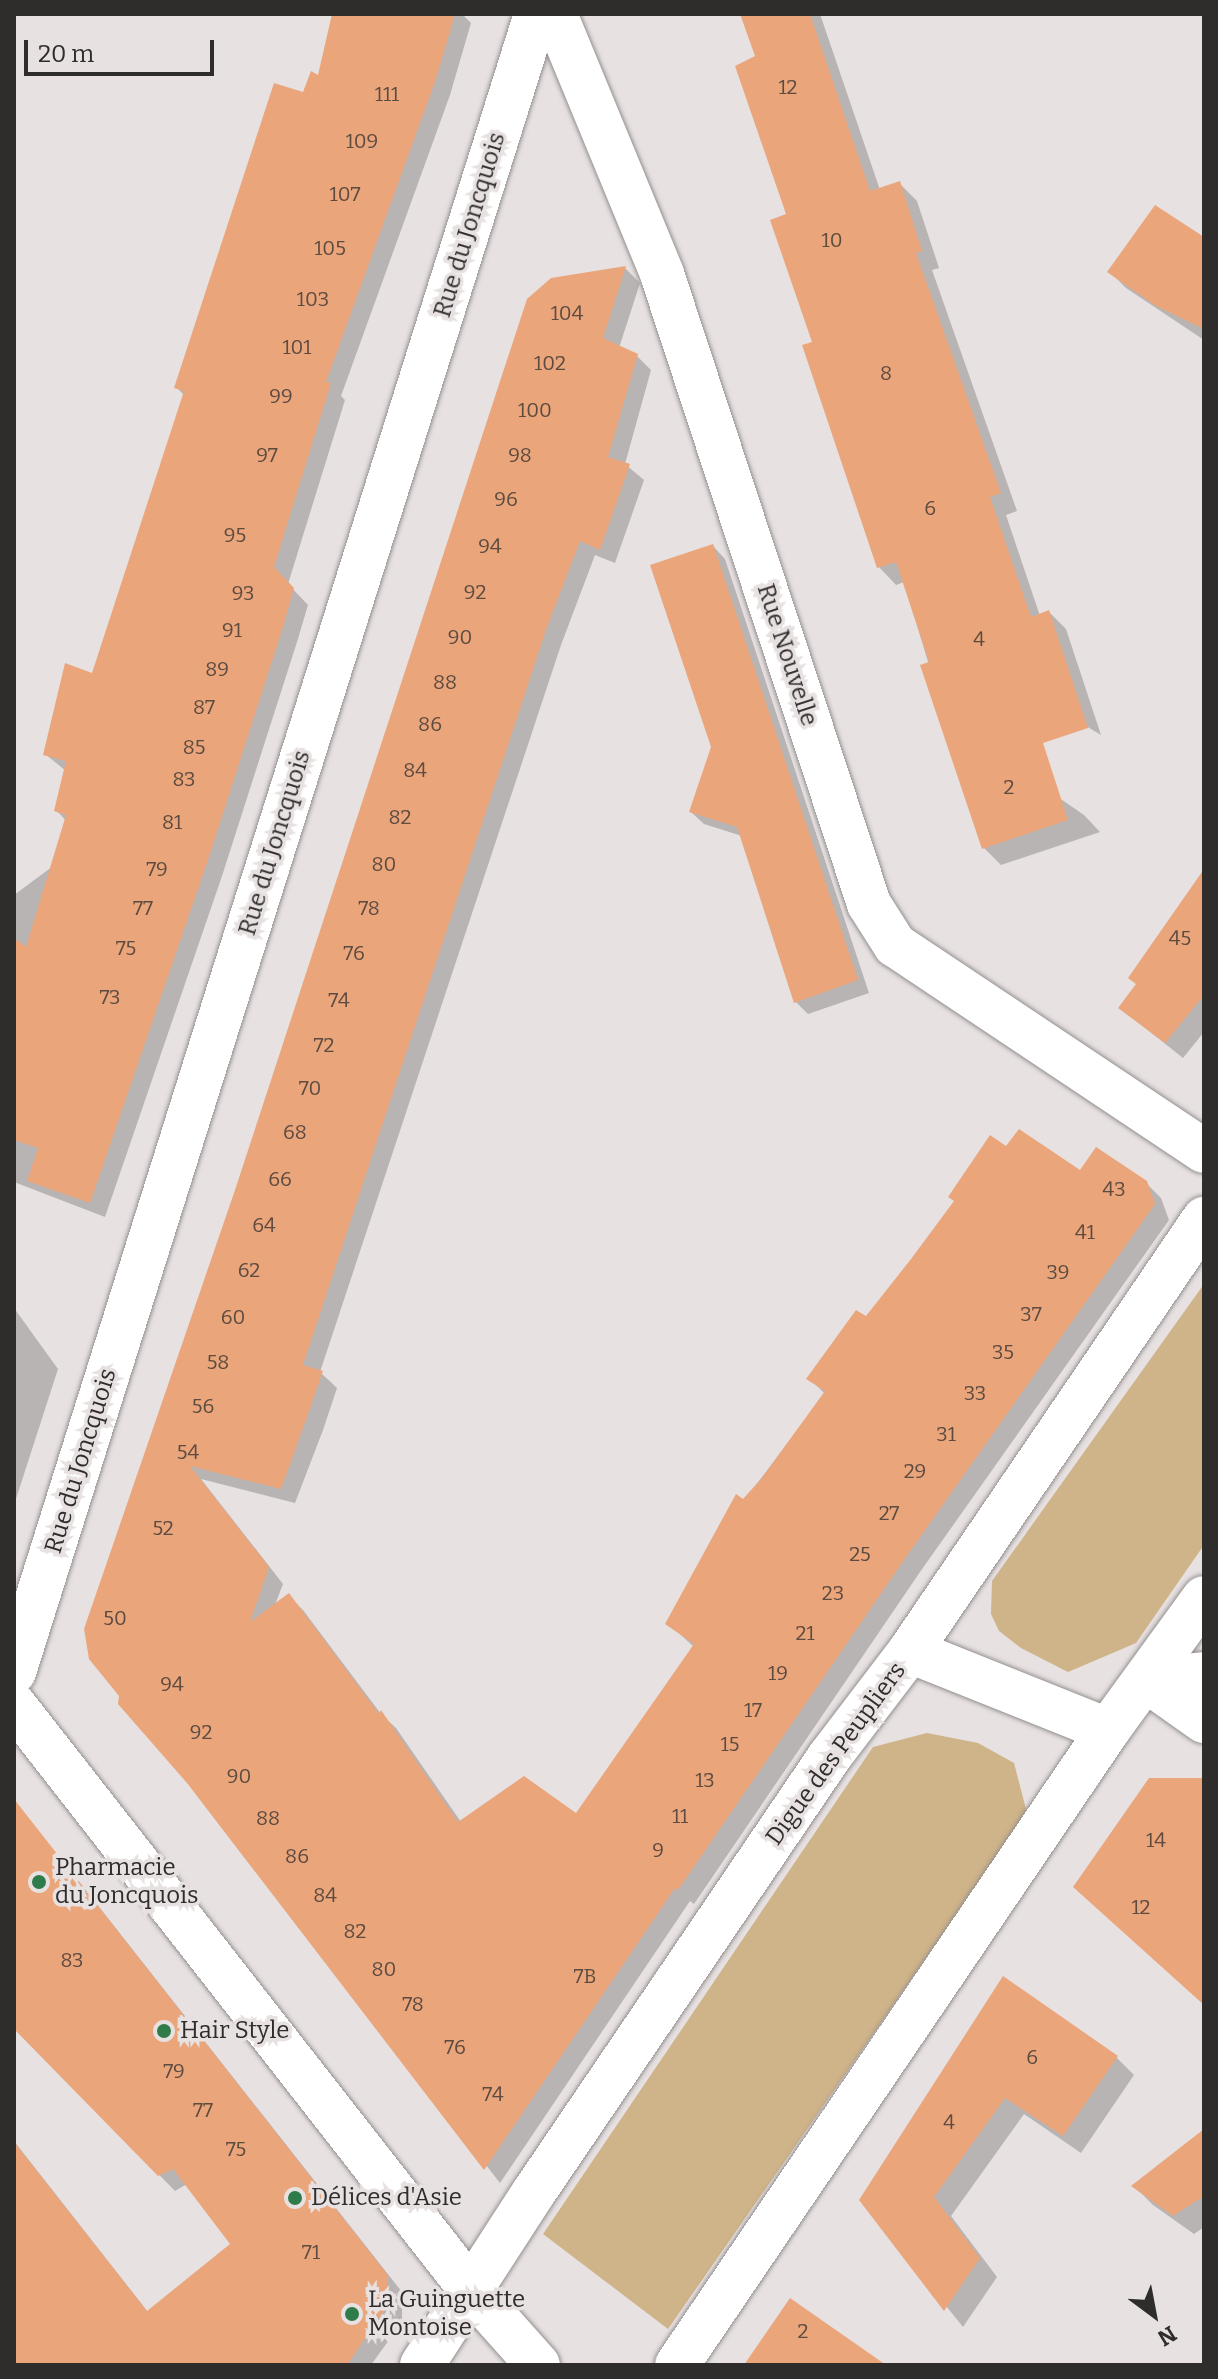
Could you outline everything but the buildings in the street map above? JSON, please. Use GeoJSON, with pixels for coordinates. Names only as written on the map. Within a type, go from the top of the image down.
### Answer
{"type":"FeatureCollection","features":[{"type":"Feature","properties":{"kind":"street","name":"Rue du Joncquois"},"geometry":{"type":"LineString","coordinates":[[14,1672],[536,14]]}},
{"type":"Feature","properties":{"kind":"street","name":"Rue Nouvelle"},"geometry":{"type":"LineString","coordinates":[[555,14],[662,274],[869,904],[895,945],[1204,1151]]}},
{"type":"Feature","properties":{"kind":"street","name":"Digue des Peupliers"},"geometry":{"type":"LineString","coordinates":[[422,2365],[534,2192],[830,1756],[910,1651],[1204,1219]]}},
{"type":"Feature","properties":{"kind":"street"},"geometry":{"type":"LineString","coordinates":[[677,2365],[1108,1730],[1204,1598]]}},
{"type":"Feature","properties":{"kind":"street"},"geometry":{"type":"LineString","coordinates":[[910,1651],[1108,1730]]}},
{"type":"Feature","properties":{"kind":"street"},"geometry":{"type":"LineString","coordinates":[[1146,1680],[1204,1674]]}},
{"type":"Feature","properties":{"kind":"street"},"geometry":{"type":"LineString","coordinates":[[1146,1680],[1204,1721]]}},
{"type":"Feature","properties":{"kind":"street"},"geometry":{"type":"LineString","coordinates":[[14,1705],[472,2291],[538,2365]]}},
{"type":"Feature","properties":{"kind":"shaded area"},"geometry":{"type":"Polygon","coordinates":[[[1204,1284],[1204,1545],[1136,1643],[1068,1672],[1021,1648],[999,1631],[991,1614],[992,1581],[1204,1284]]]}},
{"type":"Feature","properties":{"kind":"shaded area"},"geometry":{"type":"Polygon","coordinates":[[[927,1733],[978,1743],[1014,1763],[1027,1813],[668,2329],[543,2234],[873,1747],[927,1733]]]}},
{"type":"Feature","properties":{"kind":"place","name":"Pharmacie du Joncquois"},"geometry":{"type":"Point","coordinates":[39,1882]}},
{"type":"Feature","properties":{"kind":"place","name":"Hair Style"},"geometry":{"type":"Point","coordinates":[164,2031]}},
{"type":"Feature","properties":{"kind":"place","name":"Délices d'Asie"},"geometry":{"type":"Point","coordinates":[295,2198]}},
{"type":"Feature","properties":{"kind":"place","name":"La Guinguette Montoise"},"geometry":{"type":"Point","coordinates":[352,2314]}}]}
